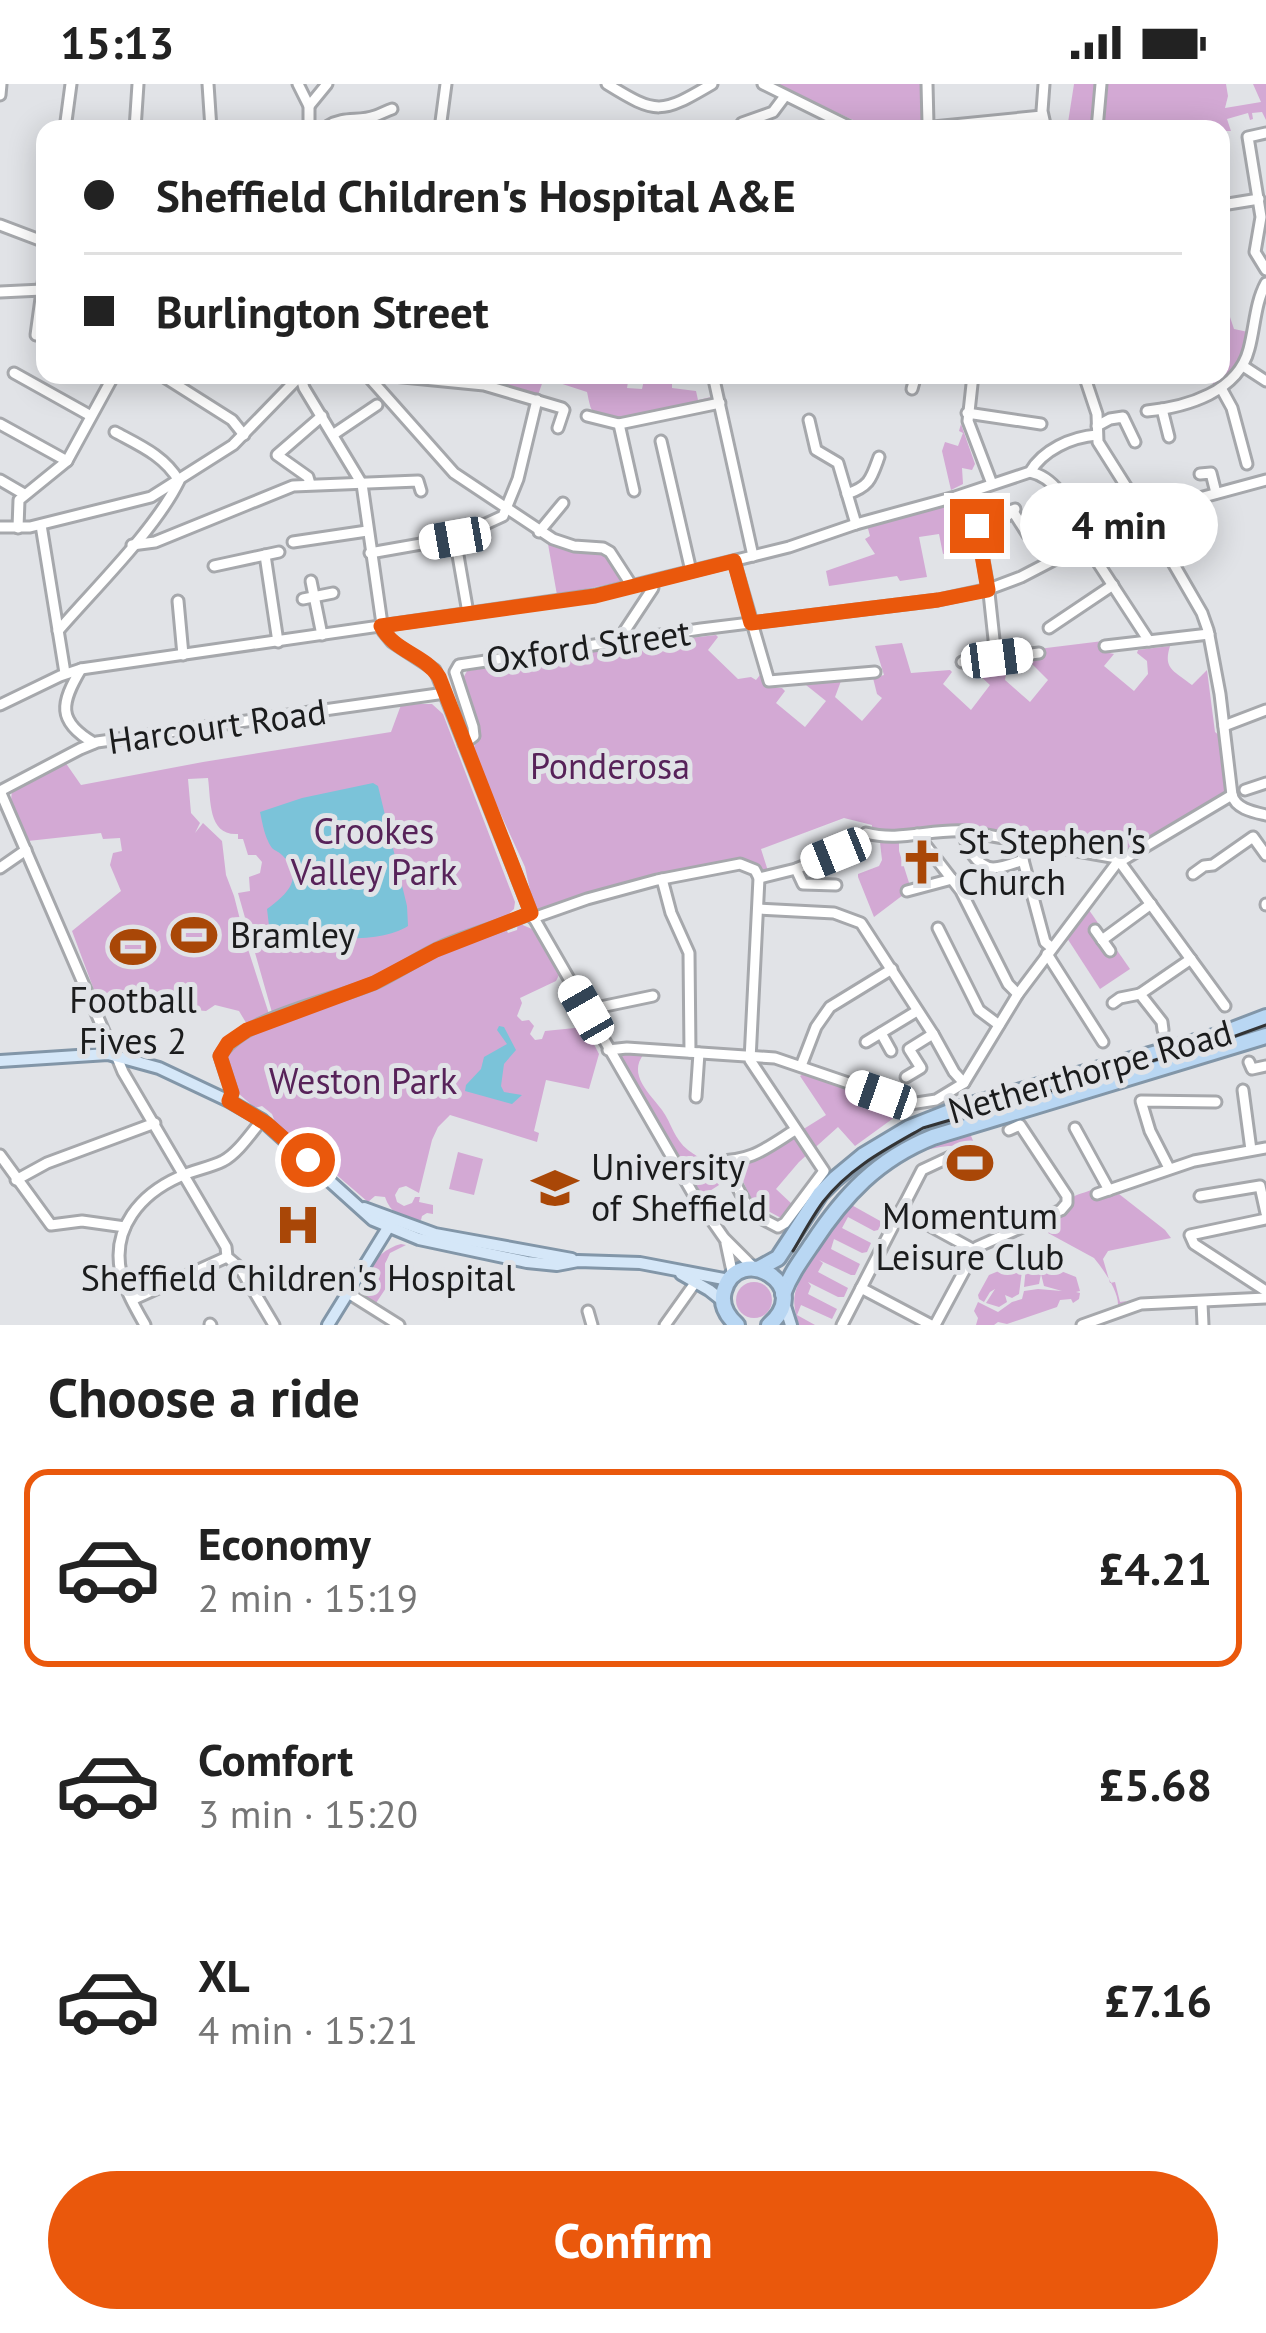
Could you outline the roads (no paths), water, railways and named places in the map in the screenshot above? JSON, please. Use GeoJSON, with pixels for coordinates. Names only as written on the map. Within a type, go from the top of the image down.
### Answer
{"type":"FeatureCollection","features":[{"type":"Feature","properties":{"kind":"highway","name":"Netherthorpe Road"},"geometry":{"type":"LineString","coordinates":[[756,1269],[778,1258],[835,1179],[916,1124],[1214,1037],[1266,1017]]}},
{"type":"Feature","properties":{"kind":"highway","name":"Netherthorpe Road"},"geometry":{"type":"LineString","coordinates":[[769,1325],[780,1313],[796,1268],[843,1199],[879,1165],[905,1149],[1266,1036]]}},
{"type":"Feature","properties":{"kind":"highway"},"geometry":{"type":"LineString","coordinates":[[734,1324],[723,1301],[731,1278],[743,1270],[756,1269],[776,1279],[783,1297]]}},
{"type":"Feature","properties":{"kind":"main road"},"geometry":{"type":"LineString","coordinates":[[0,1061],[112,1054],[159,1068],[262,1120],[361,1207],[413,1237]]}},
{"type":"Feature","properties":{"kind":"main road"},"geometry":{"type":"LineString","coordinates":[[328,1325],[391,1224]]}},
{"type":"Feature","properties":{"kind":"main road"},"geometry":{"type":"LineString","coordinates":[[391,1224],[496,1252]]}},
{"type":"Feature","properties":{"kind":"main road"},"geometry":{"type":"LineString","coordinates":[[374,1250],[388,1240],[413,1237],[557,1265],[629,1262],[686,1270],[716,1280],[731,1278]]}},
{"type":"Feature","properties":{"kind":"main road"},"geometry":{"type":"LineString","coordinates":[[673,1269],[723,1301]]}},
{"type":"Feature","properties":{"kind":"main road"},"geometry":{"type":"LineString","coordinates":[[783,1297],[791,1325]]}},
{"type":"Feature","properties":{"kind":"street"},"geometry":{"type":"LineString","coordinates":[[0,94],[2,84]]}},
{"type":"Feature","properties":{"kind":"street"},"geometry":{"type":"LineString","coordinates":[[66,120],[71,84]]}},
{"type":"Feature","properties":{"kind":"street"},"geometry":{"type":"LineString","coordinates":[[136,120],[138,84]]}},
{"type":"Feature","properties":{"kind":"street"},"geometry":{"type":"LineString","coordinates":[[208,84],[210,120]]}},
{"type":"Feature","properties":{"kind":"street"},"geometry":{"type":"LineString","coordinates":[[298,84],[309,120]]}},
{"type":"Feature","properties":{"kind":"street"},"geometry":{"type":"LineString","coordinates":[[308,106],[327,84]]}},
{"type":"Feature","properties":{"kind":"street"},"geometry":{"type":"LineString","coordinates":[[441,120],[446,84]]}},
{"type":"Feature","properties":{"kind":"street"},"geometry":{"type":"LineString","coordinates":[[607,84],[636,102],[662,108],[712,84]]}},
{"type":"Feature","properties":{"kind":"street"},"geometry":{"type":"LineString","coordinates":[[763,84],[835,120]]}},
{"type":"Feature","properties":{"kind":"street"},"geometry":{"type":"LineString","coordinates":[[927,84],[930,120]]}},
{"type":"Feature","properties":{"kind":"street"},"geometry":{"type":"LineString","coordinates":[[1043,120],[1044,84]]}},
{"type":"Feature","properties":{"kind":"street"},"geometry":{"type":"LineString","coordinates":[[1098,120],[1101,84]]}},
{"type":"Feature","properties":{"kind":"street"},"geometry":{"type":"LineString","coordinates":[[758,120],[773,112],[784,96]]}},
{"type":"Feature","properties":{"kind":"street"},"geometry":{"type":"LineString","coordinates":[[340,120],[376,116],[383,107]]}},
{"type":"Feature","properties":{"kind":"street"},"geometry":{"type":"LineString","coordinates":[[1025,120],[1042,116]]}},
{"type":"Feature","properties":{"kind":"street"},"geometry":{"type":"LineString","coordinates":[[1235,136],[1266,133]]}},
{"type":"Feature","properties":{"kind":"street"},"geometry":{"type":"LineString","coordinates":[[1248,137],[1261,217],[1255,252],[1266,270]]}},
{"type":"Feature","properties":{"kind":"street"},"geometry":{"type":"LineString","coordinates":[[1230,201],[1258,199]]}},
{"type":"Feature","properties":{"kind":"street"},"geometry":{"type":"LineString","coordinates":[[0,225],[36,239]]}},
{"type":"Feature","properties":{"kind":"street"},"geometry":{"type":"LineString","coordinates":[[1230,379],[1243,366],[1266,283]]}},
{"type":"Feature","properties":{"kind":"street"},"geometry":{"type":"LineString","coordinates":[[0,292],[36,290]]}},
{"type":"Feature","properties":{"kind":"street"},"geometry":{"type":"LineString","coordinates":[[1243,366],[1266,381]]}},
{"type":"Feature","properties":{"kind":"street"},"geometry":{"type":"LineString","coordinates":[[14,373],[91,416]]}},
{"type":"Feature","properties":{"kind":"street"},"geometry":{"type":"LineString","coordinates":[[46,391],[50,384]]}},
{"type":"Feature","properties":{"kind":"street"},"geometry":{"type":"LineString","coordinates":[[18,528],[17,504],[67,460],[108,384]]}},
{"type":"Feature","properties":{"kind":"street"},"geometry":{"type":"LineString","coordinates":[[175,384],[232,420],[244,436]]}},
{"type":"Feature","properties":{"kind":"street"},"geometry":{"type":"LineString","coordinates":[[0,527],[40,524],[139,501],[179,481],[244,436],[293,384]]}},
{"type":"Feature","properties":{"kind":"street"},"geometry":{"type":"LineString","coordinates":[[303,384],[362,484],[381,626],[394,644],[430,665],[534,918],[689,1187],[724,1238],[756,1269]]}},
{"type":"Feature","properties":{"kind":"street"},"geometry":{"type":"LineString","coordinates":[[376,384],[454,473],[539,532],[563,543],[603,548],[632,586]]}},
{"type":"Feature","properties":{"kind":"street"},"geometry":{"type":"LineString","coordinates":[[474,384],[563,408],[558,428]]}},
{"type":"Feature","properties":{"kind":"street"},"geometry":{"type":"LineString","coordinates":[[715,384],[753,556]]}},
{"type":"Feature","properties":{"kind":"street"},"geometry":{"type":"LineString","coordinates":[[912,389],[913,384]]}},
{"type":"Feature","properties":{"kind":"street"},"geometry":{"type":"LineString","coordinates":[[972,384],[967,413],[980,468],[992,484]]}},
{"type":"Feature","properties":{"kind":"street"},"geometry":{"type":"LineString","coordinates":[[1087,384],[1107,460],[1194,598],[1209,634],[1233,800],[1266,815]]}},
{"type":"Feature","properties":{"kind":"street"},"geometry":{"type":"LineString","coordinates":[[1147,411],[1162,410],[1225,384]]}},
{"type":"Feature","properties":{"kind":"street"},"geometry":{"type":"LineString","coordinates":[[1221,388],[1232,408],[1238,448],[1247,464]]}},
{"type":"Feature","properties":{"kind":"street"},"geometry":{"type":"LineString","coordinates":[[370,553],[455,538],[498,520],[518,479],[537,400]]}},
{"type":"Feature","properties":{"kind":"street"},"geometry":{"type":"LineString","coordinates":[[587,416],[620,424],[720,403]]}},
{"type":"Feature","properties":{"kind":"street"},"geometry":{"type":"LineString","coordinates":[[334,434],[377,405]]}},
{"type":"Feature","properties":{"kind":"street"},"geometry":{"type":"LineString","coordinates":[[1162,410],[1169,437]]}},
{"type":"Feature","properties":{"kind":"street"},"geometry":{"type":"LineString","coordinates":[[967,413],[1041,424]]}},
{"type":"Feature","properties":{"kind":"street"},"geometry":{"type":"LineString","coordinates":[[310,484],[308,477],[277,455],[322,416]]}},
{"type":"Feature","properties":{"kind":"street"},"geometry":{"type":"LineString","coordinates":[[1030,472],[1041,458],[1073,438],[1097,431],[1109,419],[1123,417],[1135,442]]}},
{"type":"Feature","properties":{"kind":"street"},"geometry":{"type":"LineString","coordinates":[[809,420],[816,450],[838,463],[856,524]]}},
{"type":"Feature","properties":{"kind":"street"},"geometry":{"type":"LineString","coordinates":[[0,424],[67,460]]}},
{"type":"Feature","properties":{"kind":"street"},"geometry":{"type":"LineString","coordinates":[[620,424],[634,491]]}},
{"type":"Feature","properties":{"kind":"street"},"geometry":{"type":"LineString","coordinates":[[116,431],[166,463],[179,481]]}},
{"type":"Feature","properties":{"kind":"street"},"geometry":{"type":"LineString","coordinates":[[662,441],[691,571]]}},
{"type":"Feature","properties":{"kind":"street"},"geometry":{"type":"LineString","coordinates":[[847,494],[864,488],[879,457]]}},
{"type":"Feature","properties":{"kind":"street"},"geometry":{"type":"LineString","coordinates":[[0,705],[81,669],[595,596],[753,556],[1030,472],[1053,483],[1149,641]]}},
{"type":"Feature","properties":{"kind":"street"},"geometry":{"type":"LineString","coordinates":[[1200,474],[1211,473],[1216,493]]}},
{"type":"Feature","properties":{"kind":"street"},"geometry":{"type":"LineString","coordinates":[[0,480],[24,494]]}},
{"type":"Feature","properties":{"kind":"street","name":"Oxford Street"},"geometry":{"type":"LineString","coordinates":[[464,744],[474,736],[457,667],[988,590],[1088,545],[1144,513],[1266,480]]}},
{"type":"Feature","properties":{"kind":"street"},"geometry":{"type":"LineString","coordinates":[[58,631],[133,545],[179,481]]}},
{"type":"Feature","properties":{"kind":"street"},"geometry":{"type":"LineString","coordinates":[[133,545],[155,542],[293,486],[418,482],[421,491]]}},
{"type":"Feature","properties":{"kind":"street"},"geometry":{"type":"LineString","coordinates":[[539,532],[563,503]]}},
{"type":"Feature","properties":{"kind":"street"},"geometry":{"type":"LineString","coordinates":[[996,658],[978,531],[989,532],[1014,509],[1028,535]]}},
{"type":"Feature","properties":{"kind":"street"},"geometry":{"type":"LineString","coordinates":[[40,524],[65,674]]}},
{"type":"Feature","properties":{"kind":"street"},"geometry":{"type":"LineString","coordinates":[[293,542],[367,531]]}},
{"type":"Feature","properties":{"kind":"street"},"geometry":{"type":"LineString","coordinates":[[455,538],[468,613]]}},
{"type":"Feature","properties":{"kind":"street"},"geometry":{"type":"LineString","coordinates":[[214,566],[279,552]]}},
{"type":"Feature","properties":{"kind":"street"},"geometry":{"type":"LineString","coordinates":[[265,555],[278,642]]}},
{"type":"Feature","properties":{"kind":"street"},"geometry":{"type":"LineString","coordinates":[[734,561],[766,679],[875,672]]}},
{"type":"Feature","properties":{"kind":"street"},"geometry":{"type":"LineString","coordinates":[[311,581],[322,635]]}},
{"type":"Feature","properties":{"kind":"street"},"geometry":{"type":"LineString","coordinates":[[1049,628],[1072,606],[1113,585]]}},
{"type":"Feature","properties":{"kind":"street"},"geometry":{"type":"LineString","coordinates":[[618,641],[653,588]]}},
{"type":"Feature","properties":{"kind":"street"},"geometry":{"type":"LineString","coordinates":[[302,599],[333,593]]}},
{"type":"Feature","properties":{"kind":"street"},"geometry":{"type":"LineString","coordinates":[[178,601],[183,655]]}},
{"type":"Feature","properties":{"kind":"street"},"geometry":{"type":"LineString","coordinates":[[1105,646],[1209,634]]}},
{"type":"Feature","properties":{"kind":"street"},"geometry":{"type":"LineString","coordinates":[[962,662],[1039,653]]}},
{"type":"Feature","properties":{"kind":"street"},"geometry":{"type":"LineString","coordinates":[[81,669],[68,693],[65,712],[75,730],[94,743]]}},
{"type":"Feature","properties":{"kind":"street","name":"Harcourt Road"},"geometry":{"type":"LineString","coordinates":[[0,791],[94,743],[445,693]]}},
{"type":"Feature","properties":{"kind":"street"},"geometry":{"type":"LineString","coordinates":[[1224,726],[1266,710]]}},
{"type":"Feature","properties":{"kind":"street"},"geometry":{"type":"LineString","coordinates":[[1245,790],[1266,783]]}},
{"type":"Feature","properties":{"kind":"street"},"geometry":{"type":"LineString","coordinates":[[0,791],[112,1054],[226,1247],[226,1257]]}},
{"type":"Feature","properties":{"kind":"street"},"geometry":{"type":"LineString","coordinates":[[608,1050],[775,1058],[914,1105],[936,1100],[964,1083],[1018,994],[1120,860],[1232,795]]}},
{"type":"Feature","properties":{"kind":"street"},"geometry":{"type":"LineString","coordinates":[[964,831],[964,842],[985,866],[1023,860]]}},
{"type":"Feature","properties":{"kind":"street"},"geometry":{"type":"LineString","coordinates":[[861,846],[866,833],[890,838],[964,831],[1120,860],[1225,1006]]}},
{"type":"Feature","properties":{"kind":"street"},"geometry":{"type":"LineString","coordinates":[[917,834],[961,891],[1008,984],[1018,994]]}},
{"type":"Feature","properties":{"kind":"street"},"geometry":{"type":"LineString","coordinates":[[1193,874],[1253,837],[1266,855]]}},
{"type":"Feature","properties":{"kind":"street"},"geometry":{"type":"LineString","coordinates":[[1021,842],[1045,942],[1102,1042]]}},
{"type":"Feature","properties":{"kind":"street"},"geometry":{"type":"LineString","coordinates":[[758,878],[836,853]]}},
{"type":"Feature","properties":{"kind":"street"},"geometry":{"type":"LineString","coordinates":[[0,868],[28,856]]}},
{"type":"Feature","properties":{"kind":"street"},"geometry":{"type":"LineString","coordinates":[[229,1101],[232,1093],[220,1056],[240,1034],[374,983],[436,950],[603,894],[740,864],[755,870],[758,878],[750,1057],[824,1168],[773,1240]]}},
{"type":"Feature","properties":{"kind":"street"},"geometry":{"type":"LineString","coordinates":[[796,869],[803,884],[836,885]]}},
{"type":"Feature","properties":{"kind":"street"},"geometry":{"type":"LineString","coordinates":[[662,879],[689,953],[691,1073],[696,1097]]}},
{"type":"Feature","properties":{"kind":"street"},"geometry":{"type":"LineString","coordinates":[[908,891],[952,879]]}},
{"type":"Feature","properties":{"kind":"street"},"geometry":{"type":"LineString","coordinates":[[1110,951],[1098,935],[1151,904]]}},
{"type":"Feature","properties":{"kind":"street"},"geometry":{"type":"LineString","coordinates":[[758,909],[834,913],[867,928],[964,1083]]}},
{"type":"Feature","properties":{"kind":"street"},"geometry":{"type":"LineString","coordinates":[[938,928],[979,1010],[999,1024]]}},
{"type":"Feature","properties":{"kind":"street"},"geometry":{"type":"LineString","coordinates":[[1113,1003],[1140,994],[1191,959]]}},
{"type":"Feature","properties":{"kind":"street"},"geometry":{"type":"LineString","coordinates":[[801,1066],[816,1027],[830,1007],[892,969]]}},
{"type":"Feature","properties":{"kind":"street"},"geometry":{"type":"LineString","coordinates":[[1140,994],[1162,1022],[1162,1030]]}},
{"type":"Feature","properties":{"kind":"street"},"geometry":{"type":"LineString","coordinates":[[586,1010],[653,996]]}},
{"type":"Feature","properties":{"kind":"street"},"geometry":{"type":"LineString","coordinates":[[866,1042],[917,1011]]}},
{"type":"Feature","properties":{"kind":"street"},"geometry":{"type":"LineString","coordinates":[[881,1033],[891,1051]]}},
{"type":"Feature","properties":{"kind":"street"},"geometry":{"type":"LineString","coordinates":[[906,1077],[921,1068],[909,1049],[933,1034]]}},
{"type":"Feature","properties":{"kind":"street"},"geometry":{"type":"LineString","coordinates":[[129,1080],[131,1059]]}},
{"type":"Feature","properties":{"kind":"street"},"geometry":{"type":"LineString","coordinates":[[1250,1062],[1252,1069],[1266,1066]]}},
{"type":"Feature","properties":{"kind":"street"},"geometry":{"type":"LineString","coordinates":[[1241,1098],[1251,1150]]}},
{"type":"Feature","properties":{"kind":"street"},"geometry":{"type":"LineString","coordinates":[[1169,1168],[1141,1101],[1216,1102]]}},
{"type":"Feature","properties":{"kind":"street"},"geometry":{"type":"LineString","coordinates":[[145,1325],[120,1270],[125,1227],[141,1200],[184,1174],[227,1159],[262,1120]]}},
{"type":"Feature","properties":{"kind":"street"},"geometry":{"type":"LineString","coordinates":[[16,1180],[47,1163],[155,1124]]}},
{"type":"Feature","properties":{"kind":"street"},"geometry":{"type":"LineString","coordinates":[[936,1322],[974,1250],[1067,1203],[1067,1196],[1020,1125],[1009,1130]]}},
{"type":"Feature","properties":{"kind":"street"},"geometry":{"type":"LineString","coordinates":[[1075,1128],[1103,1192],[1169,1168],[1266,1148]]}},
{"type":"Feature","properties":{"kind":"street"},"geometry":{"type":"LineString","coordinates":[[715,1161],[739,1161],[795,1130]]}},
{"type":"Feature","properties":{"kind":"street"},"geometry":{"type":"LineString","coordinates":[[0,1154],[51,1225],[89,1222],[125,1227]]}},
{"type":"Feature","properties":{"kind":"street"},"geometry":{"type":"LineString","coordinates":[[842,1325],[925,1168],[952,1156]]}},
{"type":"Feature","properties":{"kind":"street"},"geometry":{"type":"LineString","coordinates":[[733,1179],[751,1214],[780,1226]]}},
{"type":"Feature","properties":{"kind":"street"},"geometry":{"type":"LineString","coordinates":[[1200,1196],[1237,1194],[1260,1186],[1266,1216],[1190,1235],[1194,1244],[1266,1294]]}},
{"type":"Feature","properties":{"kind":"street"},"geometry":{"type":"LineString","coordinates":[[901,1210],[974,1250]]}},
{"type":"Feature","properties":{"kind":"street"},"geometry":{"type":"LineString","coordinates":[[724,1238],[731,1278]]}},
{"type":"Feature","properties":{"kind":"street"},"geometry":{"type":"LineString","coordinates":[[132,1300],[226,1257]]}},
{"type":"Feature","properties":{"kind":"street"},"geometry":{"type":"LineString","coordinates":[[226,1257],[240,1268],[274,1325]]}},
{"type":"Feature","properties":{"kind":"street"},"geometry":{"type":"LineString","coordinates":[[665,1325],[695,1282]]}},
{"type":"Feature","properties":{"kind":"street"},"geometry":{"type":"LineString","coordinates":[[861,1288],[936,1322],[950,1323]]}},
{"type":"Feature","properties":{"kind":"street"},"geometry":{"type":"LineString","coordinates":[[348,1293],[399,1325]]}},
{"type":"Feature","properties":{"kind":"street"},"geometry":{"type":"LineString","coordinates":[[1082,1325],[1142,1304],[1202,1303],[1266,1294]]}},
{"type":"Feature","properties":{"kind":"street"},"geometry":{"type":"LineString","coordinates":[[1202,1303],[1204,1325]]}},
{"type":"Feature","properties":{"kind":"street"},"geometry":{"type":"LineString","coordinates":[[588,1311],[592,1325]]}},
{"type":"Feature","properties":{"kind":"water"},"geometry":{"type":"Polygon","coordinates":[[[373,783],[378,786],[408,926],[361,938],[270,934],[267,909],[287,891],[293,878],[289,863],[270,844],[260,812],[373,783]]]}},
{"type":"Feature","properties":{"kind":"water"},"geometry":{"type":"Polygon","coordinates":[[[499,1026],[516,1050],[504,1064],[501,1086],[504,1092],[522,1095],[512,1104],[465,1091],[484,1057],[507,1044],[499,1026]]]}},
{"type":"Feature","properties":{"kind":"tram line"},"geometry":{"type":"LineString","coordinates":[[793,1251],[823,1202],[844,1179],[923,1128],[1266,1025]]}},
{"type":"Feature","properties":{"kind":"place","name":"St Stephen's Church"},"geometry":{"type":"Point","coordinates":[922,862]}},
{"type":"Feature","properties":{"kind":"place","name":"Bramley"},"geometry":{"type":"Point","coordinates":[194,935]}},
{"type":"Feature","properties":{"kind":"place","name":"Football Fives 2"},"geometry":{"type":"Point","coordinates":[133,947]}},
{"type":"Feature","properties":{"kind":"place","name":"Momentum Leisure Club"},"geometry":{"type":"Point","coordinates":[970,1163]}},
{"type":"Feature","properties":{"kind":"place","name":"University of Sheffield"},"geometry":{"type":"Point","coordinates":[555,1188]}},
{"type":"Feature","properties":{"kind":"place","name":"Sheffield Children's Hospital"},"geometry":{"type":"Point","coordinates":[298,1225]}},
{"type":"Feature","properties":{"kind":"park label","name":"Ponderosa"},"geometry":{"type":"Point","coordinates":[610,766]}},
{"type":"Feature","properties":{"kind":"park label","name":"Crookes Valley Park"},"geometry":{"type":"Point","coordinates":[374,852]}},
{"type":"Feature","properties":{"kind":"park label","name":"Weston Park"},"geometry":{"type":"Point","coordinates":[363,1081]}}]}
